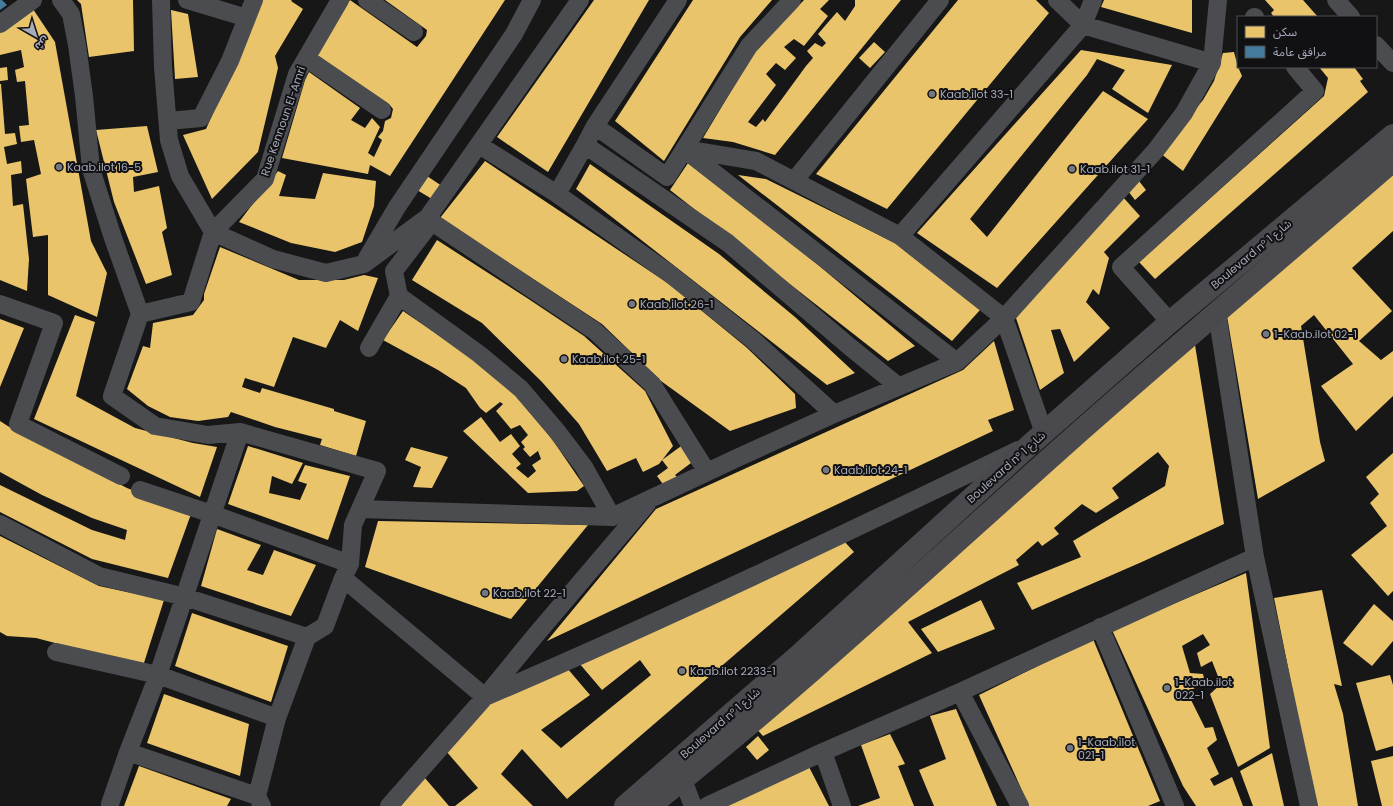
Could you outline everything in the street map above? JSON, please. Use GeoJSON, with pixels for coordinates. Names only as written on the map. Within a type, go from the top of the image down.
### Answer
{"type":"FeatureCollection","features":[{"type":"Feature","properties":{"kind":"main road","name":"Boulevard n° شارع 1"},"geometry":{"type":"LineString","coordinates":[[626,806],[799,655],[1038,438],[1170,322],[1393,135]]}},
{"type":"Feature","properties":{"kind":"main road","name":"Boulevard n° شارع 1"},"geometry":{"type":"LineString","coordinates":[[650,806],[683,780],[820,663],[1070,440],[1393,161]]}},
{"type":"Feature","properties":{"kind":"street"},"geometry":{"type":"LineString","coordinates":[[0,24],[33,0]]}},
{"type":"Feature","properties":{"kind":"street"},"geometry":{"type":"LineString","coordinates":[[61,0],[71,14],[77,45],[84,96],[91,170],[140,314],[112,396],[155,426],[208,435],[240,432],[377,471],[353,525],[347,571],[325,626],[307,637],[277,718],[259,801],[128,752]]}},
{"type":"Feature","properties":{"kind":"street"},"geometry":{"type":"LineString","coordinates":[[161,0],[162,66],[169,140],[180,176],[213,232],[273,259],[326,273],[364,264],[430,220]]}},
{"type":"Feature","properties":{"kind":"street"},"geometry":{"type":"LineString","coordinates":[[187,0],[247,18]]}},
{"type":"Feature","properties":{"kind":"street"},"geometry":{"type":"LineString","coordinates":[[168,121],[200,118],[230,61],[254,0]]}},
{"type":"Feature","properties":{"kind":"street","name":"Rue Kennoun El-Amri"},"geometry":{"type":"LineString","coordinates":[[213,232],[265,179],[297,74],[340,0]]}},
{"type":"Feature","properties":{"kind":"street"},"geometry":{"type":"LineString","coordinates":[[367,0],[414,32]]}},
{"type":"Feature","properties":{"kind":"street"},"geometry":{"type":"LineString","coordinates":[[364,264],[397,207],[514,34],[532,0]]}},
{"type":"Feature","properties":{"kind":"street"},"geometry":{"type":"LineString","coordinates":[[369,348],[399,296],[394,271],[430,220],[479,145],[580,0]]}},
{"type":"Feature","properties":{"kind":"street"},"geometry":{"type":"LineString","coordinates":[[557,194],[595,126],[678,0]]}},
{"type":"Feature","properties":{"kind":"street"},"geometry":{"type":"LineString","coordinates":[[595,126],[667,176],[749,46],[792,0]]}},
{"type":"Feature","properties":{"kind":"street"},"geometry":{"type":"LineString","coordinates":[[794,181],[940,0]]}},
{"type":"Feature","properties":{"kind":"street"},"geometry":{"type":"LineString","coordinates":[[1057,0],[1083,25],[1212,63]]}},
{"type":"Feature","properties":{"kind":"street"},"geometry":{"type":"LineString","coordinates":[[900,236],[1083,25],[1093,0]]}},
{"type":"Feature","properties":{"kind":"street"},"geometry":{"type":"LineString","coordinates":[[360,509],[612,517],[834,414],[957,362],[1004,318],[1024,294],[1156,150],[1184,113],[1212,63],[1218,0]]}},
{"type":"Feature","properties":{"kind":"street"},"geometry":{"type":"LineString","coordinates":[[1336,0],[1350,16]]}},
{"type":"Feature","properties":{"kind":"street"},"geometry":{"type":"LineString","coordinates":[[1377,46],[1393,63]]}},
{"type":"Feature","properties":{"kind":"street"},"geometry":{"type":"LineString","coordinates":[[306,58],[382,110]]}},
{"type":"Feature","properties":{"kind":"street"},"geometry":{"type":"LineString","coordinates":[[1170,322],[1121,267],[1315,91],[1296,68]]}},
{"type":"Feature","properties":{"kind":"street"},"geometry":{"type":"LineString","coordinates":[[479,145],[557,194],[670,274],[753,340],[834,414]]}},
{"type":"Feature","properties":{"kind":"street"},"geometry":{"type":"LineString","coordinates":[[585,145],[728,243],[898,386]]}},
{"type":"Feature","properties":{"kind":"street"},"geometry":{"type":"LineString","coordinates":[[486,697],[550,670],[814,548],[1038,438],[1004,318],[900,236],[756,161],[684,149]]}},
{"type":"Feature","properties":{"kind":"street"},"geometry":{"type":"LineString","coordinates":[[684,149],[957,362]]}},
{"type":"Feature","properties":{"kind":"street"},"geometry":{"type":"LineString","coordinates":[[430,220],[600,336],[652,384],[707,472]]}},
{"type":"Feature","properties":{"kind":"street"},"geometry":{"type":"LineString","coordinates":[[140,314],[191,302],[213,232]]}},
{"type":"Feature","properties":{"kind":"street"},"geometry":{"type":"LineString","coordinates":[[399,296],[479,354],[521,388],[584,467],[612,517]]}},
{"type":"Feature","properties":{"kind":"street"},"geometry":{"type":"LineString","coordinates":[[0,304],[54,324],[18,424],[121,476]]}},
{"type":"Feature","properties":{"kind":"street"},"geometry":{"type":"LineString","coordinates":[[1217,313],[1256,557],[1308,806]]}},
{"type":"Feature","properties":{"kind":"street"},"geometry":{"type":"LineString","coordinates":[[110,804],[128,752],[158,676],[240,432]]}},
{"type":"Feature","properties":{"kind":"street"},"geometry":{"type":"LineString","coordinates":[[140,490],[212,514],[347,571],[486,697]]}},
{"type":"Feature","properties":{"kind":"street"},"geometry":{"type":"LineString","coordinates":[[389,806],[486,697],[534,637],[651,499]]}},
{"type":"Feature","properties":{"kind":"street"},"geometry":{"type":"LineString","coordinates":[[0,524],[100,576],[185,597],[307,637]]}},
{"type":"Feature","properties":{"kind":"street"},"geometry":{"type":"LineString","coordinates":[[707,806],[1256,557]]}},
{"type":"Feature","properties":{"kind":"street"},"geometry":{"type":"LineString","coordinates":[[1100,627],[1175,806]]}},
{"type":"Feature","properties":{"kind":"street"},"geometry":{"type":"LineString","coordinates":[[56,652],[158,676],[277,718]]}},
{"type":"Feature","properties":{"kind":"street"},"geometry":{"type":"LineString","coordinates":[[960,692],[1020,806]]}},
{"type":"Feature","properties":{"kind":"street"},"geometry":{"type":"LineString","coordinates":[[824,752],[842,806]]}},
{"type":"Feature","properties":{"kind":"street"},"geometry":{"type":"LineString","coordinates":[[683,780],[693,806]]}},
{"type":"Feature","properties":{"kind":"building: سكن"},"geometry":{"type":"Polygon","coordinates":[[[77,0],[133,0],[134,51],[89,57],[81,4],[77,0]]]}},
{"type":"Feature","properties":{"kind":"building: سكن"},"geometry":{"type":"Polygon","coordinates":[[[263,0],[292,0],[291,1],[303,9],[275,56],[278,68],[258,152],[212,199],[183,135],[206,129],[263,0]]]}},
{"type":"Feature","properties":{"kind":"building: سكن"},"geometry":{"type":"Polygon","coordinates":[[[350,0],[417,47],[426,36],[427,30],[385,0],[505,0],[390,176],[370,165],[368,174],[282,158],[305,80],[309,72],[360,108],[351,120],[365,128],[372,118],[380,127],[368,153],[374,157],[382,140],[378,137],[383,131],[385,121],[391,118],[393,109],[389,104],[315,54],[350,0]]]}},
{"type":"Feature","properties":{"kind":"building: سكن"},"geometry":{"type":"Polygon","coordinates":[[[594,0],[649,0],[548,172],[497,137],[594,0]]]}},
{"type":"Feature","properties":{"kind":"building: سكن"},"geometry":{"type":"Polygon","coordinates":[[[693,0],[772,0],[740,37],[664,161],[615,121],[693,0]]]}},
{"type":"Feature","properties":{"kind":"building: سكن"},"geometry":{"type":"Polygon","coordinates":[[[804,0],[829,0],[820,9],[828,16],[804,46],[794,39],[784,47],[796,58],[785,70],[776,63],[766,74],[776,85],[748,122],[756,127],[763,119],[765,122],[813,58],[807,51],[815,43],[822,47],[826,43],[818,34],[837,12],[845,21],[855,6],[855,0],[901,0],[775,155],[733,142],[703,138],[755,51],[804,0]]]}},
{"type":"Feature","properties":{"kind":"building: سكن","name":"Kaab.ilot 33-1"},"geometry":{"type":"Polygon","coordinates":[[[958,0],[1036,0],[1049,13],[887,209],[816,174],[958,0]]]}},
{"type":"Feature","properties":{"kind":"building: سكن"},"geometry":{"type":"Polygon","coordinates":[[[1104,0],[1192,0],[1192,33],[1101,7],[1104,0]]]}},
{"type":"Feature","properties":{"kind":"building: سكن"},"geometry":{"type":"Polygon","coordinates":[[[1265,0],[1303,0],[1317,16],[1273,16],[1271,13],[1274,10],[1265,0]]]}},
{"type":"Feature","properties":{"kind":"building: سكن","name":"Kaab.ilot 16-5"},"geometry":{"type":"Polygon","coordinates":[[[33,9],[55,42],[91,241],[107,273],[97,317],[48,295],[48,235],[33,237],[26,179],[41,174],[34,140],[21,142],[19,126],[29,125],[25,81],[17,82],[15,70],[24,67],[21,50],[0,55],[0,32],[33,9]]]}},
{"type":"Feature","properties":{"kind":"building: سكن"},"geometry":{"type":"Polygon","coordinates":[[[171,10],[188,14],[198,77],[175,79],[171,10]]]}},
{"type":"Feature","properties":{"kind":"building: سكن"},"geometry":{"type":"Polygon","coordinates":[[[874,42],[885,52],[870,68],[859,58],[874,42]]]}},
{"type":"Feature","properties":{"kind":"building: سكن","name":"Kaab.ilot 31-1"},"geometry":{"type":"Polygon","coordinates":[[[1081,50],[1172,65],[1148,113],[1112,89],[1125,70],[1097,59],[1087,75],[970,219],[987,237],[1103,91],[1148,119],[997,288],[917,233],[1081,50]]]}},
{"type":"Feature","properties":{"kind":"building: سكن"},"geometry":{"type":"Polygon","coordinates":[[[1234,52],[1237,68],[1238,68],[1242,76],[1183,171],[1160,153],[1203,100],[1214,81],[1223,53],[1234,52]]]}},
{"type":"Feature","properties":{"kind":"building: سكن"},"geometry":{"type":"Polygon","coordinates":[[[7,67],[8,80],[0,81],[0,68],[7,67]]]}},
{"type":"Feature","properties":{"kind":"building: سكن"},"geometry":{"type":"Polygon","coordinates":[[[1320,68],[1355,68],[1363,79],[1360,81],[1368,92],[1155,279],[1139,262],[1324,96],[1328,78],[1320,68]]]}},
{"type":"Feature","properties":{"kind":"building: سكن"},"geometry":{"type":"Polygon","coordinates":[[[0,84],[5,134],[15,133],[17,144],[4,147],[7,164],[21,161],[22,173],[11,175],[13,206],[23,204],[29,259],[27,291],[0,280],[0,84]]]}},
{"type":"Feature","properties":{"kind":"building: سكن"},"geometry":{"type":"Polygon","coordinates":[[[147,126],[158,172],[133,177],[134,192],[159,186],[167,228],[162,232],[172,275],[146,284],[114,202],[96,130],[147,126]]]}},
{"type":"Feature","properties":{"kind":"building: سكن","name":"Kaab.ilot 26-1"},"geometry":{"type":"Polygon","coordinates":[[[485,161],[669,284],[746,347],[795,394],[796,408],[730,431],[661,381],[602,324],[440,218],[485,161]]]}},
{"type":"Feature","properties":{"kind":"building: سكن"},"geometry":{"type":"Polygon","coordinates":[[[688,163],[817,264],[915,346],[888,361],[670,190],[688,163]]]}},
{"type":"Feature","properties":{"kind":"building: سكن"},"geometry":{"type":"Polygon","coordinates":[[[590,164],[719,254],[795,317],[855,373],[827,385],[576,189],[590,164]]]}},
{"type":"Feature","properties":{"kind":"building: سكن"},"geometry":{"type":"Polygon","coordinates":[[[278,171],[286,175],[279,196],[315,199],[323,173],[376,181],[374,206],[362,242],[335,252],[291,243],[239,222],[278,171]]]}},
{"type":"Feature","properties":{"kind":"building: سكن","name":"1-Kaab.ilot 02-1"},"geometry":{"type":"Polygon","coordinates":[[[1393,171],[1393,231],[1352,268],[1392,311],[1359,341],[1381,360],[1393,351],[1393,396],[1356,431],[1321,386],[1353,364],[1314,315],[1301,326],[1320,442],[1325,461],[1258,499],[1227,316],[1393,171]]]}},
{"type":"Feature","properties":{"kind":"building: سكن"},"geometry":{"type":"Polygon","coordinates":[[[738,175],[766,179],[895,243],[980,310],[952,341],[738,175]]]}},
{"type":"Feature","properties":{"kind":"building: سكن"},"geometry":{"type":"Polygon","coordinates":[[[427,176],[445,188],[437,202],[417,190],[427,176]]]}},
{"type":"Feature","properties":{"kind":"building: سكن"},"geometry":{"type":"Polygon","coordinates":[[[1139,181],[1146,190],[1135,200],[1128,191],[1139,181]]]}},
{"type":"Feature","properties":{"kind":"building: سكن"},"geometry":{"type":"Polygon","coordinates":[[[1122,196],[1140,216],[1104,252],[1109,258],[1099,295],[1093,289],[1086,302],[1110,328],[1074,362],[1060,329],[1051,330],[1064,373],[1040,390],[1016,318],[1122,196]]]}},
{"type":"Feature","properties":{"kind":"building: سكن","name":"Kaab.ilot 25-1"},"geometry":{"type":"Polygon","coordinates":[[[437,240],[584,336],[645,391],[673,446],[659,464],[643,472],[636,458],[607,471],[579,424],[542,382],[482,323],[412,280],[437,240]]]}},
{"type":"Feature","properties":{"kind":"building: سكن"},"geometry":{"type":"Polygon","coordinates":[[[220,247],[299,280],[344,280],[364,275],[378,278],[358,331],[340,320],[326,348],[293,337],[274,387],[245,378],[242,387],[260,393],[262,388],[334,409],[334,411],[366,421],[356,456],[320,445],[322,439],[275,427],[231,412],[228,417],[198,421],[170,417],[148,406],[127,389],[143,346],[150,348],[153,323],[193,315],[204,300],[204,294],[220,247]]]}},
{"type":"Feature","properties":{"kind":"building: سكن"},"geometry":{"type":"Polygon","coordinates":[[[403,311],[475,360],[514,394],[552,439],[584,486],[577,491],[528,493],[463,431],[481,417],[500,442],[511,434],[520,446],[512,454],[521,464],[516,468],[528,478],[536,471],[532,465],[541,459],[538,451],[543,447],[530,457],[523,449],[525,447],[521,442],[528,435],[520,425],[511,429],[496,411],[503,404],[500,402],[486,413],[480,408],[466,388],[438,370],[383,340],[403,311]]]}},
{"type":"Feature","properties":{"kind":"building: سكن"},"geometry":{"type":"Polygon","coordinates":[[[75,315],[95,322],[76,396],[135,428],[193,443],[217,447],[200,497],[34,419],[75,315]]]}},
{"type":"Feature","properties":{"kind":"building: سكن"},"geometry":{"type":"Polygon","coordinates":[[[0,319],[24,328],[0,387],[0,319]]]}},
{"type":"Feature","properties":{"kind":"building: سكن","name":"Kaab.ilot 24-1"},"geometry":{"type":"Polygon","coordinates":[[[994,341],[1014,410],[988,420],[993,431],[547,641],[656,509],[963,370],[994,341]]]}},
{"type":"Feature","properties":{"kind":"building: سكن"},"geometry":{"type":"Polygon","coordinates":[[[1195,345],[1224,524],[1032,610],[1017,583],[1081,557],[1073,541],[1165,486],[1169,466],[1158,452],[1112,488],[1119,498],[1096,513],[1082,504],[1054,528],[1059,534],[1042,546],[1038,541],[1016,560],[1019,565],[908,622],[932,653],[763,736],[753,725],[1195,345]]]}},
{"type":"Feature","properties":{"kind":"building: سكن"},"geometry":{"type":"Polygon","coordinates":[[[0,421],[14,430],[127,488],[191,514],[168,578],[92,559],[0,512],[0,485],[92,530],[125,540],[127,530],[92,518],[42,495],[0,472],[0,421]]]}},
{"type":"Feature","properties":{"kind":"building: سكن"},"geometry":{"type":"Polygon","coordinates":[[[684,444],[695,460],[675,475],[677,477],[665,487],[657,476],[668,468],[662,460],[684,444]]]}},
{"type":"Feature","properties":{"kind":"building: سكن"},"geometry":{"type":"Polygon","coordinates":[[[248,446],[303,463],[292,484],[272,476],[269,493],[300,500],[307,484],[298,481],[305,465],[350,476],[328,540],[228,504],[248,446]]]}},
{"type":"Feature","properties":{"kind":"building: سكن"},"geometry":{"type":"Polygon","coordinates":[[[411,447],[448,457],[432,488],[413,487],[421,467],[405,460],[411,447]]]}},
{"type":"Feature","properties":{"kind":"building: سكن"},"geometry":{"type":"Polygon","coordinates":[[[1393,453],[1393,591],[1388,596],[1351,555],[1387,526],[1370,503],[1379,494],[1366,477],[1393,453]]]}},
{"type":"Feature","properties":{"kind":"building: سكن","name":"Kaab.ilot 22-1"},"geometry":{"type":"Polygon","coordinates":[[[378,521],[588,525],[511,619],[365,567],[378,521]]]}},
{"type":"Feature","properties":{"kind":"building: سكن"},"geometry":{"type":"Polygon","coordinates":[[[217,529],[261,545],[247,570],[263,575],[274,550],[316,565],[291,616],[201,586],[217,529]]]}},
{"type":"Feature","properties":{"kind":"building: سكن"},"geometry":{"type":"Polygon","coordinates":[[[0,536],[99,586],[164,600],[143,666],[36,638],[7,636],[0,632],[0,536]]]}},
{"type":"Feature","properties":{"kind":"building: سكن","name":"Kaab.ilot 2233-1"},"geometry":{"type":"Polygon","coordinates":[[[844,541],[854,552],[567,799],[522,749],[501,774],[533,806],[455,806],[478,788],[446,751],[487,704],[567,668],[590,695],[541,730],[561,748],[651,675],[640,660],[602,690],[579,663],[844,541]]]}},
{"type":"Feature","properties":{"kind":"building: سكن","name":"1-Kaab.ilot 022-1"},"geometry":{"type":"Polygon","coordinates":[[[1246,573],[1270,748],[1238,767],[1210,694],[1221,684],[1212,661],[1201,667],[1197,653],[1210,645],[1203,634],[1182,646],[1190,673],[1203,674],[1205,683],[1187,692],[1205,728],[1213,727],[1217,740],[1207,748],[1219,774],[1210,779],[1214,786],[1232,777],[1243,806],[1196,806],[1183,786],[1112,630],[1246,573]]]}},
{"type":"Feature","properties":{"kind":"building: سكن"},"geometry":{"type":"Polygon","coordinates":[[[1322,590],[1342,686],[1334,684],[1343,714],[1358,806],[1316,806],[1274,598],[1322,590]]]}},
{"type":"Feature","properties":{"kind":"building: سكن"},"geometry":{"type":"Polygon","coordinates":[[[981,600],[995,629],[938,652],[921,629],[981,600]]]}},
{"type":"Feature","properties":{"kind":"building: سكن"},"geometry":{"type":"Polygon","coordinates":[[[1374,604],[1393,621],[1393,641],[1372,666],[1343,643],[1374,604]]]}},
{"type":"Feature","properties":{"kind":"building: سكن"},"geometry":{"type":"Polygon","coordinates":[[[192,613],[288,646],[271,702],[175,666],[192,613]]]}},
{"type":"Feature","properties":{"kind":"building: سكن","name":"1-Kaab.ilot 021-1"},"geometry":{"type":"Polygon","coordinates":[[[1093,639],[1160,801],[1148,806],[1029,806],[979,695],[1093,639]]]}},
{"type":"Feature","properties":{"kind":"building: سكن"},"geometry":{"type":"Polygon","coordinates":[[[1390,675],[1393,685],[1393,746],[1376,751],[1356,683],[1390,675]]]}},
{"type":"Feature","properties":{"kind":"building: سكن"},"geometry":{"type":"Polygon","coordinates":[[[164,694],[249,724],[240,776],[147,743],[164,694]]]}},
{"type":"Feature","properties":{"kind":"building: سكن"},"geometry":{"type":"Polygon","coordinates":[[[956,709],[997,806],[934,806],[919,770],[946,759],[930,716],[956,709]]]}},
{"type":"Feature","properties":{"kind":"building: سكن"},"geometry":{"type":"Polygon","coordinates":[[[890,734],[905,764],[898,766],[914,806],[858,806],[880,798],[861,745],[890,734]]]}},
{"type":"Feature","properties":{"kind":"building: سكن"},"geometry":{"type":"Polygon","coordinates":[[[758,736],[769,750],[757,760],[746,747],[758,736]]]}},
{"type":"Feature","properties":{"kind":"building: سكن"},"geometry":{"type":"Polygon","coordinates":[[[1272,753],[1284,806],[1253,806],[1240,771],[1272,753]]]}},
{"type":"Feature","properties":{"kind":"building: سكن"},"geometry":{"type":"Polygon","coordinates":[[[1393,756],[1393,806],[1382,806],[1371,761],[1393,756]]]}},
{"type":"Feature","properties":{"kind":"building: سكن"},"geometry":{"type":"Polygon","coordinates":[[[808,765],[829,806],[720,806],[808,765]]]}},
{"type":"Feature","properties":{"kind":"building: سكن"},"geometry":{"type":"Polygon","coordinates":[[[139,766],[231,799],[227,806],[124,806],[139,766]]]}},
{"type":"Feature","properties":{"kind":"building: سكن"},"geometry":{"type":"Polygon","coordinates":[[[424,777],[449,806],[401,806],[424,777]]]}},
{"type":"Feature","properties":{"kind":"building: مرافق عامة"},"geometry":{"type":"Polygon","coordinates":[[[0,0],[7,5],[0,10],[0,0]]]}},
{"type":"Feature","properties":{"kind":"place","name":"Kaab.ilot 33-1"},"geometry":{"type":"Point","coordinates":[932,94]}},
{"type":"Feature","properties":{"kind":"place","name":"Kaab.ilot 16-5"},"geometry":{"type":"Point","coordinates":[59,167]}},
{"type":"Feature","properties":{"kind":"place","name":"Kaab.ilot 31-1"},"geometry":{"type":"Point","coordinates":[1072,169]}},
{"type":"Feature","properties":{"kind":"place","name":"Kaab.ilot 26-1"},"geometry":{"type":"Point","coordinates":[632,304]}},
{"type":"Feature","properties":{"kind":"place","name":"1-Kaab.ilot 02-1"},"geometry":{"type":"Point","coordinates":[1266,334]}},
{"type":"Feature","properties":{"kind":"place","name":"Kaab.ilot 25-1"},"geometry":{"type":"Point","coordinates":[564,359]}},
{"type":"Feature","properties":{"kind":"place","name":"Kaab.ilot 24-1"},"geometry":{"type":"Point","coordinates":[826,470]}},
{"type":"Feature","properties":{"kind":"place","name":"Kaab.ilot 22-1"},"geometry":{"type":"Point","coordinates":[485,593]}},
{"type":"Feature","properties":{"kind":"place","name":"Kaab.ilot 2233-1"},"geometry":{"type":"Point","coordinates":[682,671]}},
{"type":"Feature","properties":{"kind":"place","name":"1-Kaab.ilot 022-1"},"geometry":{"type":"Point","coordinates":[1167,688]}},
{"type":"Feature","properties":{"kind":"place","name":"1-Kaab.ilot 021-1"},"geometry":{"type":"Point","coordinates":[1070,748]}}]}
